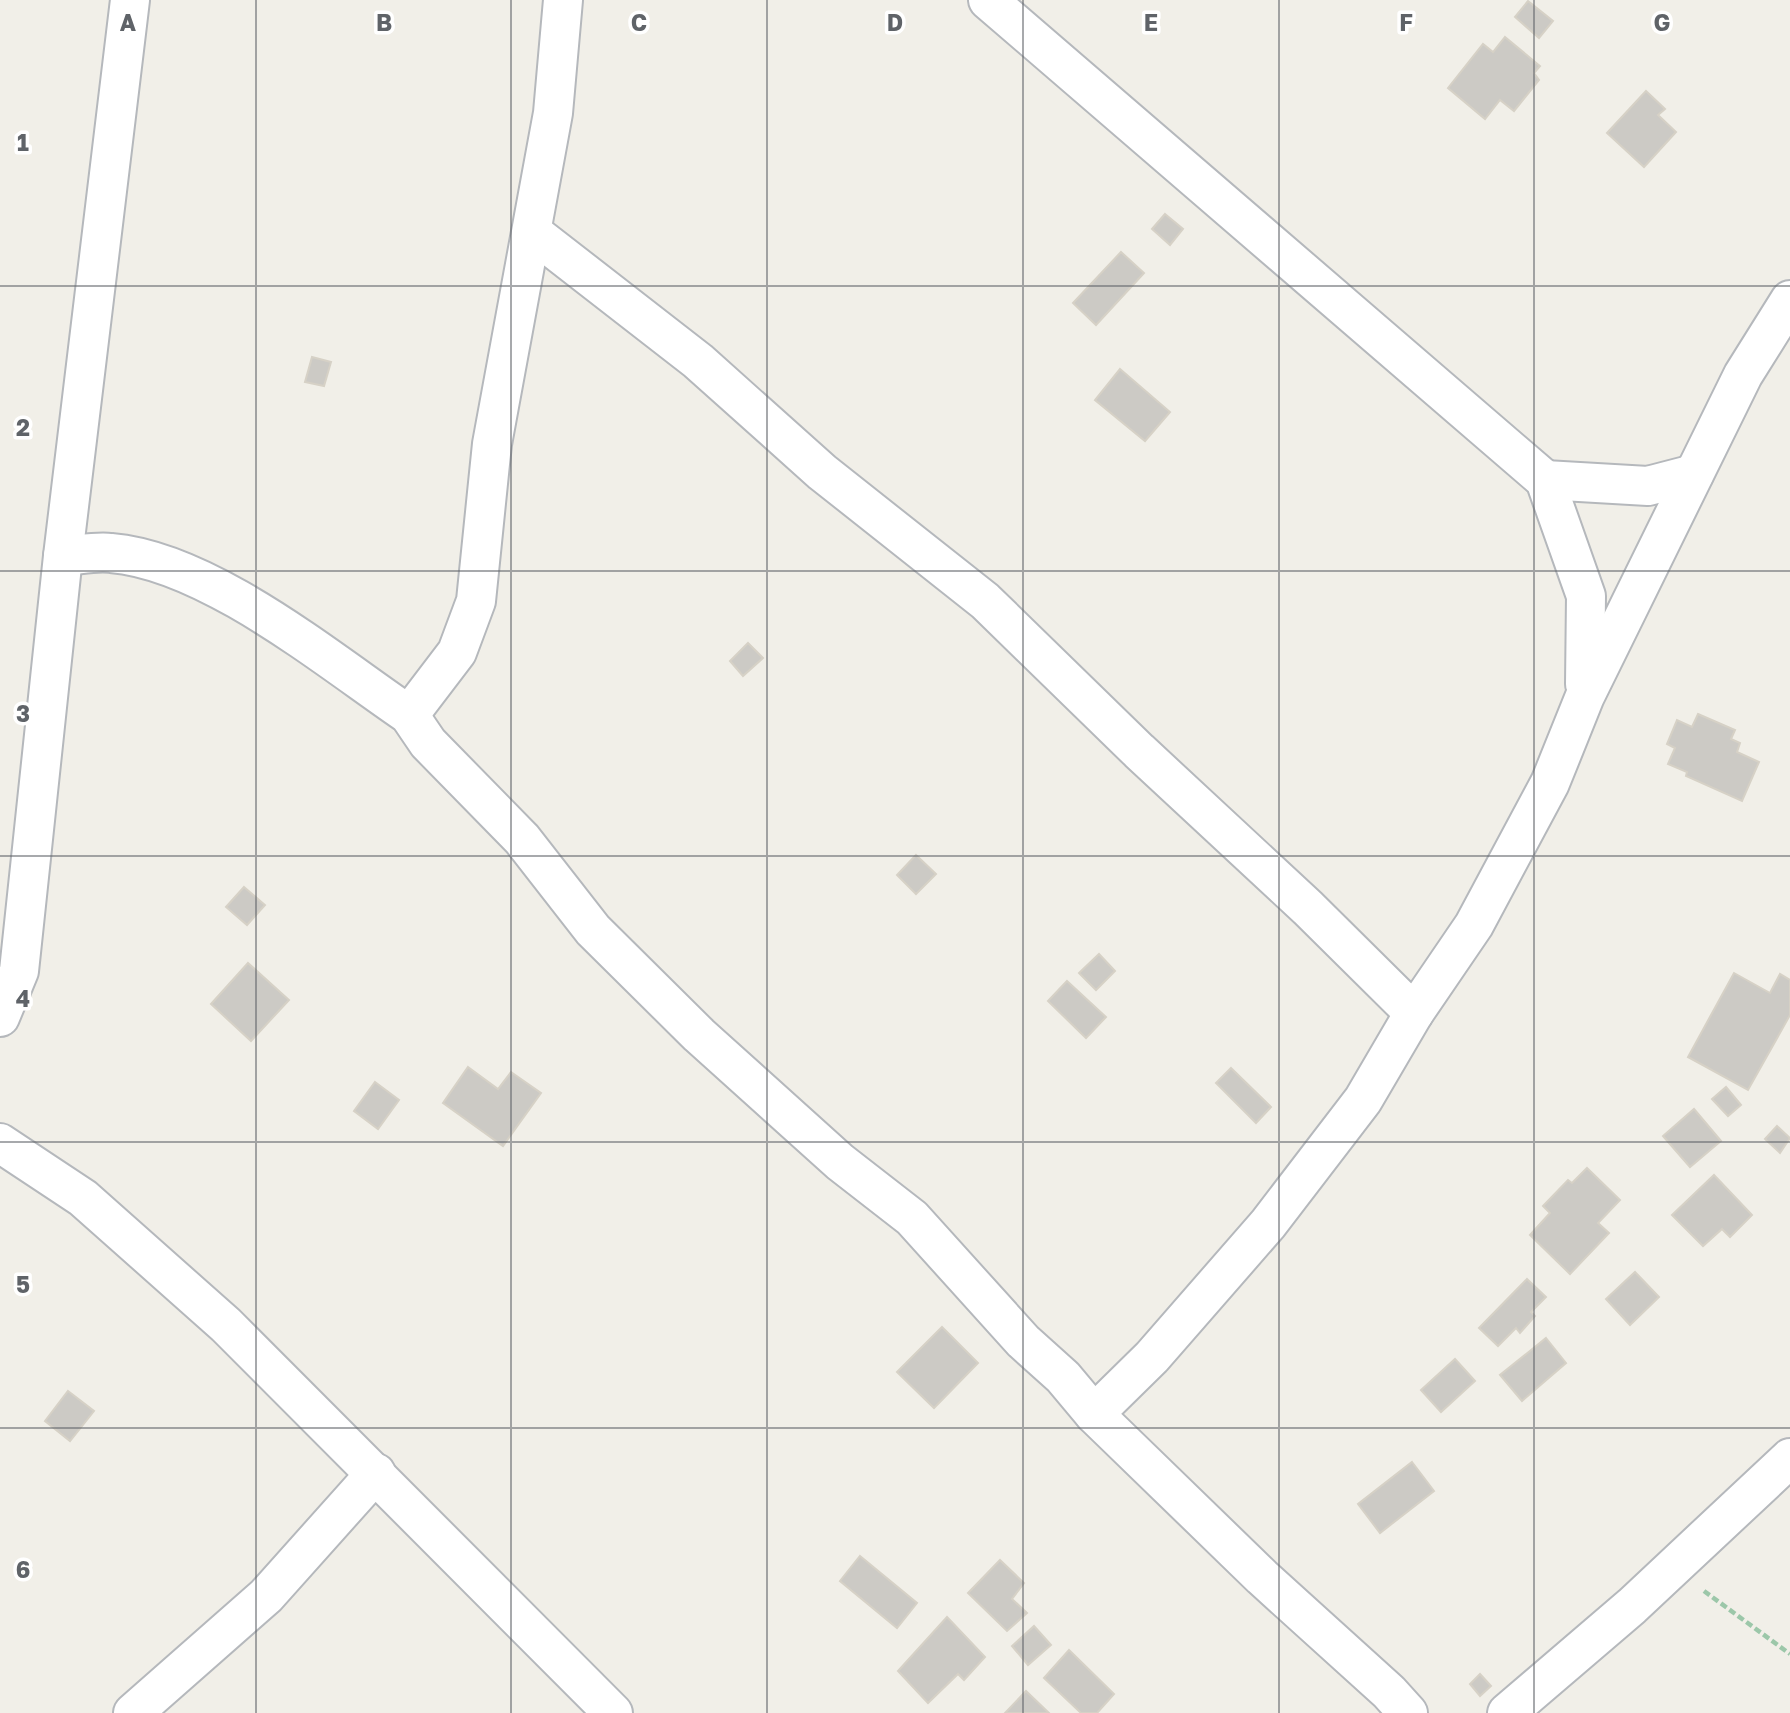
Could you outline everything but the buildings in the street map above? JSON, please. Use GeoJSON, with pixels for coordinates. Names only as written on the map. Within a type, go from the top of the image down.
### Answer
{"type":"FeatureCollection","features":[{"type":"Feature","properties":{"kind":"street"},"geometry":{"type":"LineString","coordinates":[[0,1017],[19,971],[63,556],[130,0]]}},
{"type":"Feature","properties":{"kind":"street"},"geometry":{"type":"LineString","coordinates":[[409,715],[457,652],[475,601],[492,444],[553,113],[563,0]]}},
{"type":"Feature","properties":{"kind":"street"},"geometry":{"type":"LineString","coordinates":[[988,0],[1545,480],[1586,596],[1585,696]]}},
{"type":"Feature","properties":{"kind":"street"},"geometry":{"type":"LineString","coordinates":[[532,232],[698,361],[822,472],[985,601],[1139,751],[1308,908],[1414,1013]]}},
{"type":"Feature","properties":{"kind":"street"},"geometry":{"type":"LineString","coordinates":[[1094,1414],[1152,1357],[1268,1224],[1363,1100],[1414,1013],[1474,925],[1550,783],[1585,696],[1743,375],[1790,300]]}},
{"type":"Feature","properties":{"kind":"street"},"geometry":{"type":"LineString","coordinates":[[1545,480],[1648,486],[1694,474]]}},
{"type":"Feature","properties":{"kind":"street"},"geometry":{"type":"LineString","coordinates":[[63,556],[111,552],[170,566],[233,596],[409,715],[428,743],[523,839],[593,930],[709,1044],[840,1162],[912,1218],[1023,1341],[1063,1377],[1094,1414],[1262,1577],[1389,1692],[1408,1713]]}},
{"type":"Feature","properties":{"kind":"street"},"geometry":{"type":"LineString","coordinates":[[0,1143],[83,1198],[226,1325],[613,1713]]}},
{"type":"Feature","properties":{"kind":"street"},"geometry":{"type":"LineString","coordinates":[[1507,1713],[1672,1568],[1790,1458]]}},
{"type":"Feature","properties":{"kind":"street"},"geometry":{"type":"LineString","coordinates":[[133,1713],[266,1595],[376,1473]]}},
{"type":"Feature","properties":{"kind":"path"},"geometry":{"type":"LineString","coordinates":[[1672,1568],[1790,1654]]}}]}
